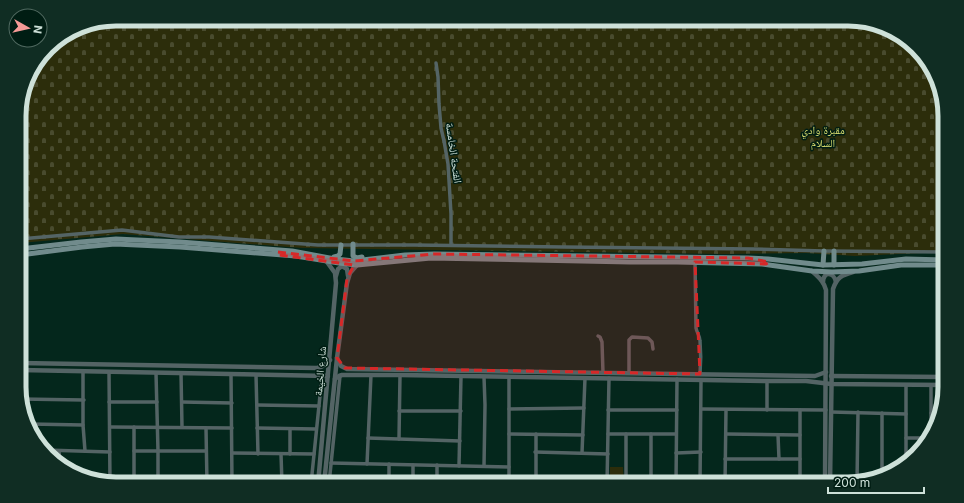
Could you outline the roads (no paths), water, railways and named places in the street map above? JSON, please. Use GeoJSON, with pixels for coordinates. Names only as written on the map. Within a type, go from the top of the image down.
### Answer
{"type":"FeatureCollection","features":[{"type":"Feature","properties":{"kind":"main road"},"geometry":{"type":"LineString","coordinates":[[26,248],[116,239],[180,242],[272,252]]}},
{"type":"Feature","properties":{"kind":"main road"},"geometry":{"type":"LineString","coordinates":[[26,254],[115,244],[279,252],[357,265],[431,258],[748,263],[781,260],[824,265],[862,264],[875,266]]}},
{"type":"Feature","properties":{"kind":"main road"},"geometry":{"type":"LineString","coordinates":[[353,244],[354,257],[371,259]]}},
{"type":"Feature","properties":{"kind":"main road"},"geometry":{"type":"LineString","coordinates":[[327,260],[339,256],[341,253],[341,245]]}},
{"type":"Feature","properties":{"kind":"main road"},"geometry":{"type":"LineString","coordinates":[[824,251],[824,265]]}},
{"type":"Feature","properties":{"kind":"main road"},"geometry":{"type":"LineString","coordinates":[[834,251],[834,265]]}},
{"type":"Feature","properties":{"kind":"main road"},"geometry":{"type":"LineString","coordinates":[[327,260],[354,261],[405,255],[434,254],[685,257],[767,262],[779,266],[812,271],[832,272],[859,271],[906,259],[938,260]]}},
{"type":"Feature","properties":{"kind":"main road"},"geometry":{"type":"LineString","coordinates":[[779,266],[778,262],[781,260]]}},
{"type":"Feature","properties":{"kind":"main road"},"geometry":{"type":"LineString","coordinates":[[888,264],[938,265]]}},
{"type":"Feature","properties":{"kind":"street","name":"الفتحة الخامسة"},"geometry":{"type":"LineString","coordinates":[[436,63],[441,128],[448,164],[451,208],[451,245]]}},
{"type":"Feature","properties":{"kind":"street"},"geometry":{"type":"LineString","coordinates":[[26,238],[122,230],[179,237],[318,245],[451,245],[564,248],[938,252]]}},
{"type":"Feature","properties":{"kind":"street"},"geometry":{"type":"LineString","coordinates":[[327,260],[336,276]]}},
{"type":"Feature","properties":{"kind":"street"},"geometry":{"type":"LineString","coordinates":[[695,262],[696,328],[700,340],[701,352],[700,374]]}},
{"type":"Feature","properties":{"kind":"street"},"geometry":{"type":"LineString","coordinates":[[348,276],[357,265]]}},
{"type":"Feature","properties":{"kind":"street"},"geometry":{"type":"LineString","coordinates":[[336,276],[338,269],[342,266],[347,269],[348,276]]}},
{"type":"Feature","properties":{"kind":"street"},"geometry":{"type":"LineString","coordinates":[[812,271],[825,284],[826,290],[826,372],[829,384],[831,412],[828,432],[825,477]]}},
{"type":"Feature","properties":{"kind":"street"},"geometry":{"type":"LineString","coordinates":[[830,477],[826,410],[829,384],[832,376],[833,289],[836,282],[842,275],[859,271]]}},
{"type":"Feature","properties":{"kind":"street"},"geometry":{"type":"LineString","coordinates":[[823,282],[825,276],[829,275],[834,277],[836,282]]}},
{"type":"Feature","properties":{"kind":"street","name":"شارع الخيمة"},"geometry":{"type":"LineString","coordinates":[[318,477],[330,360],[336,276]]}},
{"type":"Feature","properties":{"kind":"street","name":"شارع الخيمة"},"geometry":{"type":"LineString","coordinates":[[324,477],[337,358],[348,276]]}},
{"type":"Feature","properties":{"kind":"street"},"geometry":{"type":"LineString","coordinates":[[598,336],[602,342],[603,373]]}},
{"type":"Feature","properties":{"kind":"street"},"geometry":{"type":"LineString","coordinates":[[629,373],[630,338],[648,338],[652,342],[653,349]]}},
{"type":"Feature","properties":{"kind":"street"},"geometry":{"type":"LineString","coordinates":[[337,358],[344,368]]}},
{"type":"Feature","properties":{"kind":"street"},"geometry":{"type":"LineString","coordinates":[[26,363],[312,368],[322,367],[330,360]]}},
{"type":"Feature","properties":{"kind":"street"},"geometry":{"type":"LineString","coordinates":[[157,366],[160,369],[156,373],[158,477],[207,477],[206,428]]}},
{"type":"Feature","properties":{"kind":"street"},"geometry":{"type":"LineString","coordinates":[[177,366],[174,370],[179,373]]}},
{"type":"Feature","properties":{"kind":"street"},"geometry":{"type":"LineString","coordinates":[[312,368],[312,376]]}},
{"type":"Feature","properties":{"kind":"street"},"geometry":{"type":"LineString","coordinates":[[344,368],[574,372],[609,378],[806,381],[829,384],[938,385]]}},
{"type":"Feature","properties":{"kind":"street"},"geometry":{"type":"LineString","coordinates":[[330,477],[341,370],[344,368]]}},
{"type":"Feature","properties":{"kind":"street"},"geometry":{"type":"LineString","coordinates":[[26,370],[328,376]]}},
{"type":"Feature","properties":{"kind":"street"},"geometry":{"type":"LineString","coordinates":[[83,372],[85,451]]}},
{"type":"Feature","properties":{"kind":"street"},"geometry":{"type":"LineString","coordinates":[[109,372],[110,476]]}},
{"type":"Feature","properties":{"kind":"street"},"geometry":{"type":"LineString","coordinates":[[574,372],[576,375],[575,378]]}},
{"type":"Feature","properties":{"kind":"street"},"geometry":{"type":"LineString","coordinates":[[335,380],[341,376],[371,375],[585,378],[591,375],[603,373],[815,376],[826,372]]}},
{"type":"Feature","properties":{"kind":"street"},"geometry":{"type":"LineString","coordinates":[[179,373],[182,402],[182,427]]}},
{"type":"Feature","properties":{"kind":"street"},"geometry":{"type":"LineString","coordinates":[[231,374],[232,477]]}},
{"type":"Feature","properties":{"kind":"street"},"geometry":{"type":"LineString","coordinates":[[256,375],[258,454]]}},
{"type":"Feature","properties":{"kind":"street"},"geometry":{"type":"LineString","coordinates":[[367,464],[371,375]]}},
{"type":"Feature","properties":{"kind":"street"},"geometry":{"type":"LineString","coordinates":[[312,477],[322,376]]}},
{"type":"Feature","properties":{"kind":"street"},"geometry":{"type":"LineString","coordinates":[[399,439],[400,376]]}},
{"type":"Feature","properties":{"kind":"street"},"geometry":{"type":"LineString","coordinates":[[459,466],[462,376]]}},
{"type":"Feature","properties":{"kind":"street"},"geometry":{"type":"LineString","coordinates":[[832,376],[938,377]]}},
{"type":"Feature","properties":{"kind":"street"},"geometry":{"type":"LineString","coordinates":[[484,377],[484,466]]}},
{"type":"Feature","properties":{"kind":"street"},"geometry":{"type":"LineString","coordinates":[[509,477],[510,377]]}},
{"type":"Feature","properties":{"kind":"street"},"geometry":{"type":"LineString","coordinates":[[582,453],[585,378]]}},
{"type":"Feature","properties":{"kind":"street"},"geometry":{"type":"LineString","coordinates":[[607,477],[609,378]]}},
{"type":"Feature","properties":{"kind":"street"},"geometry":{"type":"LineString","coordinates":[[676,477],[677,379]]}},
{"type":"Feature","properties":{"kind":"street"},"geometry":{"type":"LineString","coordinates":[[700,477],[701,380]]}},
{"type":"Feature","properties":{"kind":"street"},"geometry":{"type":"LineString","coordinates":[[767,381],[767,410]]}},
{"type":"Feature","properties":{"kind":"street"},"geometry":{"type":"LineString","coordinates":[[906,385],[906,456]]}},
{"type":"Feature","properties":{"kind":"street"},"geometry":{"type":"LineString","coordinates":[[931,385],[931,422]]}},
{"type":"Feature","properties":{"kind":"street"},"geometry":{"type":"LineString","coordinates":[[27,400],[84,400]]}},
{"type":"Feature","properties":{"kind":"street"},"geometry":{"type":"LineString","coordinates":[[109,402],[157,402]]}},
{"type":"Feature","properties":{"kind":"street"},"geometry":{"type":"LineString","coordinates":[[182,402],[232,403]]}},
{"type":"Feature","properties":{"kind":"street"},"geometry":{"type":"LineString","coordinates":[[257,405],[319,406]]}},
{"type":"Feature","properties":{"kind":"street"},"geometry":{"type":"LineString","coordinates":[[510,409],[584,408]]}},
{"type":"Feature","properties":{"kind":"street"},"geometry":{"type":"LineString","coordinates":[[701,409],[826,410]]}},
{"type":"Feature","properties":{"kind":"street"},"geometry":{"type":"LineString","coordinates":[[608,410],[677,410]]}},
{"type":"Feature","properties":{"kind":"street"},"geometry":{"type":"LineString","coordinates":[[725,477],[726,410]]}},
{"type":"Feature","properties":{"kind":"street"},"geometry":{"type":"LineString","coordinates":[[800,410],[800,477]]}},
{"type":"Feature","properties":{"kind":"street"},"geometry":{"type":"LineString","coordinates":[[399,411],[461,411]]}},
{"type":"Feature","properties":{"kind":"street"},"geometry":{"type":"LineString","coordinates":[[831,412],[906,414]]}},
{"type":"Feature","properties":{"kind":"street"},"geometry":{"type":"LineString","coordinates":[[857,476],[858,412]]}},
{"type":"Feature","properties":{"kind":"street"},"geometry":{"type":"LineString","coordinates":[[882,413],[882,470]]}},
{"type":"Feature","properties":{"kind":"street"},"geometry":{"type":"LineString","coordinates":[[34,424],[84,425]]}},
{"type":"Feature","properties":{"kind":"street"},"geometry":{"type":"LineString","coordinates":[[110,427],[232,428]]}},
{"type":"Feature","properties":{"kind":"street"},"geometry":{"type":"LineString","coordinates":[[134,427],[134,477]]}},
{"type":"Feature","properties":{"kind":"street"},"geometry":{"type":"LineString","coordinates":[[257,428],[290,429],[323,434]]}},
{"type":"Feature","properties":{"kind":"street"},"geometry":{"type":"LineString","coordinates":[[290,429],[290,454]]}},
{"type":"Feature","properties":{"kind":"street"},"geometry":{"type":"LineString","coordinates":[[509,434],[583,435]]}},
{"type":"Feature","properties":{"kind":"street"},"geometry":{"type":"LineString","coordinates":[[535,477],[536,434]]}},
{"type":"Feature","properties":{"kind":"street"},"geometry":{"type":"LineString","coordinates":[[608,434],[676,434]]}},
{"type":"Feature","properties":{"kind":"street"},"geometry":{"type":"LineString","coordinates":[[626,434],[626,477]]}},
{"type":"Feature","properties":{"kind":"street"},"geometry":{"type":"LineString","coordinates":[[651,434],[652,477]]}},
{"type":"Feature","properties":{"kind":"street"},"geometry":{"type":"LineString","coordinates":[[726,434],[800,435]]}},
{"type":"Feature","properties":{"kind":"street"},"geometry":{"type":"LineString","coordinates":[[778,435],[779,459]]}},
{"type":"Feature","properties":{"kind":"street"},"geometry":{"type":"LineString","coordinates":[[368,438],[460,441]]}},
{"type":"Feature","properties":{"kind":"street"},"geometry":{"type":"LineString","coordinates":[[906,438],[922,438]]}},
{"type":"Feature","properties":{"kind":"street"},"geometry":{"type":"LineString","coordinates":[[52,450],[110,452]]}},
{"type":"Feature","properties":{"kind":"street"},"geometry":{"type":"LineString","coordinates":[[60,451],[60,457]]}},
{"type":"Feature","properties":{"kind":"street"},"geometry":{"type":"LineString","coordinates":[[134,451],[206,451]]}},
{"type":"Feature","properties":{"kind":"street"},"geometry":{"type":"LineString","coordinates":[[536,452],[608,454]]}},
{"type":"Feature","properties":{"kind":"street"},"geometry":{"type":"LineString","coordinates":[[676,453],[701,452]]}},
{"type":"Feature","properties":{"kind":"street"},"geometry":{"type":"LineString","coordinates":[[232,453],[314,454]]}},
{"type":"Feature","properties":{"kind":"street"},"geometry":{"type":"LineString","coordinates":[[281,454],[282,477]]}},
{"type":"Feature","properties":{"kind":"street"},"geometry":{"type":"LineString","coordinates":[[726,460],[800,459]]}},
{"type":"Feature","properties":{"kind":"street"},"geometry":{"type":"LineString","coordinates":[[331,463],[509,467]]}},
{"type":"Feature","properties":{"kind":"street"},"geometry":{"type":"LineString","coordinates":[[389,464],[389,477]]}},
{"type":"Feature","properties":{"kind":"street"},"geometry":{"type":"LineString","coordinates":[[413,465],[413,477]]}},
{"type":"Feature","properties":{"kind":"street"},"geometry":{"type":"LineString","coordinates":[[437,465],[437,477]]}},
{"type":"Feature","properties":{"kind":"street"},"geometry":{"type":"LineString","coordinates":[[319,470],[322,473],[325,470]]}},
{"type":"Feature","properties":{"kind":"park label","name":"مقبرة وادي السلام"},"geometry":{"type":"Point","coordinates":[823,136]}}]}
